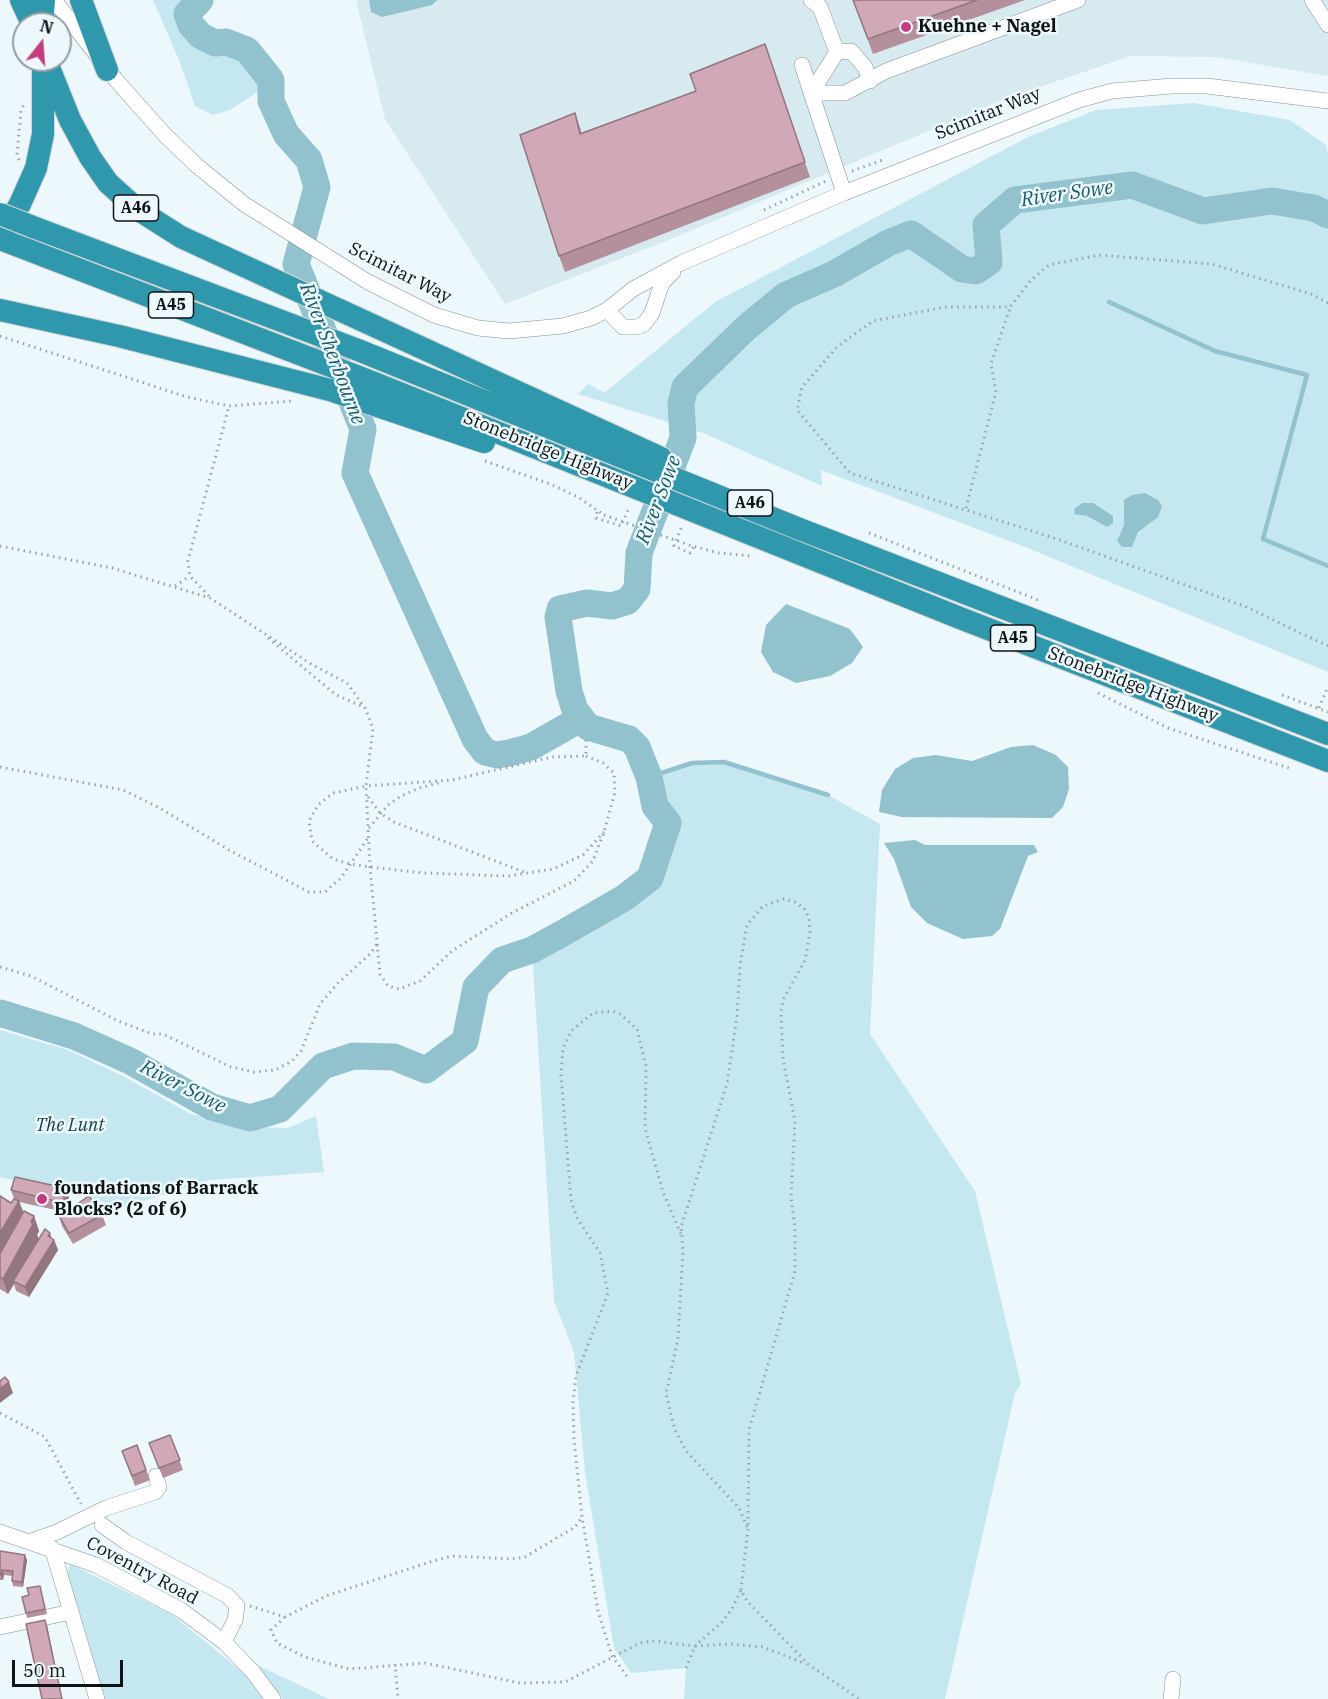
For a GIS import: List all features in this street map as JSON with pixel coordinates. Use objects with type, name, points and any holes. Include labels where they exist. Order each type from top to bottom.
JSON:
[{"type":"highway","points":[[81,0],[108,70]]},
{"type":"highway","points":[[7,240],[36,168],[43,134],[45,72]]},
{"type":"highway","name":"A46","points":[[50,72],[79,138],[108,183],[137,209],[181,237],[334,307],[633,480]]},
{"type":"highway","name":"Stonebridge Highway","points":[[0,214],[358,350],[700,511],[960,618],[1328,761]]},
{"type":"highway","name":"Stonebridge Highway","points":[[7,240],[322,363],[374,392],[633,480],[701,483],[797,528],[1328,734]]},
{"type":"highway","points":[[0,310],[119,336],[330,390],[374,392]]},
{"type":"street","name":"Scimitar Way","points":[[54,0],[108,70],[157,126],[196,165],[244,204],[368,282],[434,315],[478,328],[509,331],[577,323],[607,310],[633,289],[681,263],[1047,110],[1112,91],[1162,86],[1207,86],[1328,101]]},
{"type":"street","points":[[811,0],[820,7],[837,52]]},
{"type":"street","points":[[811,93],[845,93],[886,71],[1078,0]]},
{"type":"street","points":[[1312,0],[1328,25]]},
{"type":"street","points":[[837,52],[850,51],[865,67],[870,81]]},
{"type":"street","points":[[811,93],[837,52]]},
{"type":"street","points":[[802,65],[844,193]]},
{"type":"street","name":"Scimitar Way","points":[[607,310],[623,327],[637,327],[644,324],[652,313],[662,283],[681,263]]},
{"type":"street","points":[[31,1541],[96,1520],[155,1492],[159,1486],[156,1476]]},
{"type":"street","points":[[96,1520],[126,1542],[228,1596],[237,1606],[230,1634],[224,1642]]},
{"type":"street","name":"Coventry Road","points":[[0,1532],[96,1565],[181,1611],[224,1642],[253,1672],[273,1699]]},
{"type":"street","points":[[52,1548],[97,1699]]},
{"type":"street","points":[[0,1627],[71,1612]]},
{"type":"street","points":[[1171,1699],[1173,1679]]},
{"type":"path","points":[[22,168],[17,155],[21,110],[28,99]]},
{"type":"path","points":[[966,508],[996,392],[991,364],[1010,307],[1031,280],[1049,266],[1099,255],[1212,264],[1311,294],[1328,303]]},
{"type":"path","points":[[1010,307],[945,307],[873,321],[838,346],[801,387],[797,410],[850,473],[966,508],[1244,606],[1328,646]]},
{"type":"path","points":[[0,336],[187,397],[229,406],[292,400],[302,403]]},
{"type":"path","points":[[210,598],[190,576],[188,561],[229,406]]},
{"type":"path","points":[[483,460],[550,484],[578,497],[604,515],[691,545],[690,554],[674,546],[681,528]]},
{"type":"path","points":[[597,512],[596,518],[621,526],[633,480]]},
{"type":"path","points":[[0,546],[112,568],[210,598],[311,664],[347,683],[365,708],[374,728],[366,786],[368,838],[380,974],[388,986],[399,989],[420,981],[452,951],[510,914],[574,881],[593,861],[604,832],[615,792],[614,772],[603,763],[586,756],[552,757],[452,780],[419,788],[394,801],[380,813],[368,829]]},
{"type":"path","points":[[174,587],[190,576]]},
{"type":"path","points":[[253,625],[336,695],[365,708]]},
{"type":"path","points":[[1319,708],[1328,686]]},
{"type":"path","points":[[586,736],[586,756]]},
{"type":"path","points":[[0,767],[123,790],[158,807],[229,850],[309,892],[325,892],[341,878],[368,838]]},
{"type":"path","points":[[452,780],[366,786],[333,793],[318,805],[309,821],[312,841],[333,859],[350,864],[424,873],[508,876],[553,869],[583,855],[604,832]]},
{"type":"path","points":[[366,795],[380,813],[394,822],[526,873]]},
{"type":"path","points":[[686,1668],[696,1646],[722,1622],[732,1609],[741,1590],[748,1529],[749,1430],[795,1271],[795,1227],[791,1198],[795,1121],[783,1059],[781,1011],[784,998],[805,960],[810,933],[809,918],[804,908],[784,899],[763,906],[747,925],[727,1084],[713,1133],[683,1219],[678,1340],[666,1394],[675,1430],[686,1451],[739,1508],[748,1529]]},
{"type":"path","points":[[0,967],[31,976],[118,1021],[152,1034],[163,1034],[231,1067],[254,1072],[275,1070],[292,1061],[301,1051],[320,1004],[337,984],[371,953],[378,943]]},
{"type":"path","points":[[627,1676],[612,1656],[598,1611],[582,1516],[573,1402],[576,1376],[608,1293],[600,1253],[577,1218],[571,1200],[561,1075],[563,1048],[570,1031],[593,1013],[612,1011],[620,1014],[637,1029],[646,1066],[645,1128],[663,1192],[681,1235]]},
{"type":"path","points":[[0,1413],[45,1437],[96,1520]]},
{"type":"path","points":[[582,1516],[575,1527],[525,1557],[512,1559],[452,1556],[326,1596],[274,1625],[271,1630],[274,1639],[305,1657],[349,1669],[424,1663],[520,1683],[565,1682],[640,1642],[654,1641],[696,1646],[750,1644],[808,1664]]},
{"type":"path","points":[[741,1590],[747,1601],[808,1664],[859,1699]]},
{"type":"path","points":[[253,1606],[285,1617]]},
{"type":"path","points":[[395,1665],[398,1699]]},
{"type":"shaded area","name":"Kuehne + Nagel","points":[[356,0],[1328,0],[1328,76],[1216,57],[1131,56],[1007,98],[671,239],[505,304],[385,119]]},
{"type":"shaded area","points":[[369,0],[437,0],[432,5],[382,17],[371,12]]},
{"type":"shaded area","points":[[1145,493],[1158,500],[1162,506],[1158,517],[1138,532],[1132,547],[1122,547],[1117,541],[1124,525],[1124,500],[1132,495]]},
{"type":"shaded area","points":[[1083,503],[1093,503],[1113,516],[1113,523],[1107,527],[1087,516],[1074,514],[1075,508]]},
{"type":"shaded area","points":[[786,604],[850,629],[863,647],[852,663],[830,676],[796,683],[773,672],[761,652],[766,625]]},
{"type":"shaded area","points":[[1033,745],[1056,755],[1068,767],[1069,789],[1063,807],[1052,818],[902,817],[879,812],[882,790],[895,769],[913,758],[936,755],[972,761],[1011,747]]},
{"type":"shaded area","points":[[915,840],[925,845],[1034,845],[1038,852],[1028,856],[1000,929],[992,936],[963,939],[927,923],[911,907],[894,859],[884,843]]},
{"type":"green space","points":[[153,0],[184,0],[178,9],[179,22],[186,35],[203,48],[221,47],[242,57],[264,80],[261,90],[230,110],[213,115],[195,106],[179,60]]},
{"type":"green space","points":[[1194,103],[1290,120],[1326,145],[1328,153],[1328,672],[1025,547],[821,470],[822,486],[703,433],[578,394],[588,384],[604,393],[715,302],[1028,137],[1096,110]]},
{"type":"green space","points":[[724,762],[828,795],[880,824],[870,1034],[975,1191],[1021,1384],[1015,1393],[945,1699],[684,1699],[686,1668],[631,1673],[614,1648],[585,1472],[574,1352],[554,1301],[532,950],[624,898],[650,878],[668,823],[655,806],[649,777],[692,763]]},
{"type":"green space","name":"The Lunt","points":[[0,1030],[68,1050],[123,1076],[191,1114],[250,1127],[288,1128],[316,1116],[324,1172],[210,1180],[124,1207],[0,1177]]},
{"type":"green space","points":[[70,1564],[170,1613],[245,1674],[263,1699],[102,1699],[67,1573]]},
{"type":"green space","points":[[255,1664],[329,1699],[283,1699]]},
{"type":"building","points":[[853,0],[977,0],[868,39]]},
{"type":"building","points":[[765,44],[805,162],[559,256],[520,135],[575,113],[580,134],[696,91],[690,74]]},
{"type":"building","points":[[15,1177],[65,1188],[63,1203],[11,1190]]},
{"type":"building","points":[[0,1196],[11,1203],[14,1199],[19,1201],[0,1233]]},
{"type":"building","points":[[89,1196],[102,1215],[69,1233],[59,1216]]},
{"type":"building","points":[[24,1211],[34,1216],[31,1222],[33,1224],[3,1279],[0,1277],[0,1254]]},
{"type":"building","points":[[45,1229],[50,1233],[48,1236],[54,1240],[25,1287],[13,1281]]},
{"type":"building","points":[[5,1377],[9,1382],[0,1389],[0,1381]]},
{"type":"building","points":[[170,1435],[180,1460],[159,1468],[149,1443]]},
{"type":"building","points":[[137,1445],[146,1470],[132,1476],[122,1451]]},
{"type":"building","points":[[0,1551],[25,1555],[22,1582],[12,1581],[13,1571],[2,1570],[0,1575]]},
{"type":"building","points":[[40,1586],[45,1609],[26,1613],[22,1597],[29,1595],[27,1588]]},
{"type":"building","points":[[45,1620],[62,1699],[42,1699],[26,1624]]},
{"type":"waterway","name":"River Sherbourne","points":[[200,0],[187,14],[191,25],[201,36],[215,43],[226,42],[247,50],[271,80],[271,101],[286,134],[309,160],[317,187],[296,264],[363,429],[355,473],[475,739],[485,752],[497,755],[509,753],[531,747],[580,719]]},
{"type":"waterway","name":"River Sowe","points":[[0,1013],[74,1036],[130,1061],[212,1107],[250,1118],[280,1109],[323,1066],[353,1056],[394,1057],[426,1070],[465,1041],[476,987],[502,960],[532,950],[563,933],[624,898],[650,878],[668,823],[655,806],[649,777],[637,747],[629,739],[588,727],[575,710],[569,691],[558,617],[560,609],[587,603],[612,606],[628,601],[637,589],[639,553],[683,438],[681,403],[685,387],[746,328],[786,295],[834,274],[888,243],[911,234],[962,269],[976,271],[989,262],[986,225],[1015,200],[1132,185],[1203,211],[1272,201],[1314,208],[1328,215]]},
{"type":"waterway","points":[[1109,302],[1215,351],[1307,375],[1263,539],[1328,566]]},
{"type":"waterway","points":[[649,777],[692,763],[724,762],[828,795]]},
{"type":"place","name":"Kuehne + Nagel","points":[[906,27]]},
{"type":"place","name":"foundations of Barrack Blocks? (2 of 6)","points":[[42,1199]]}]
